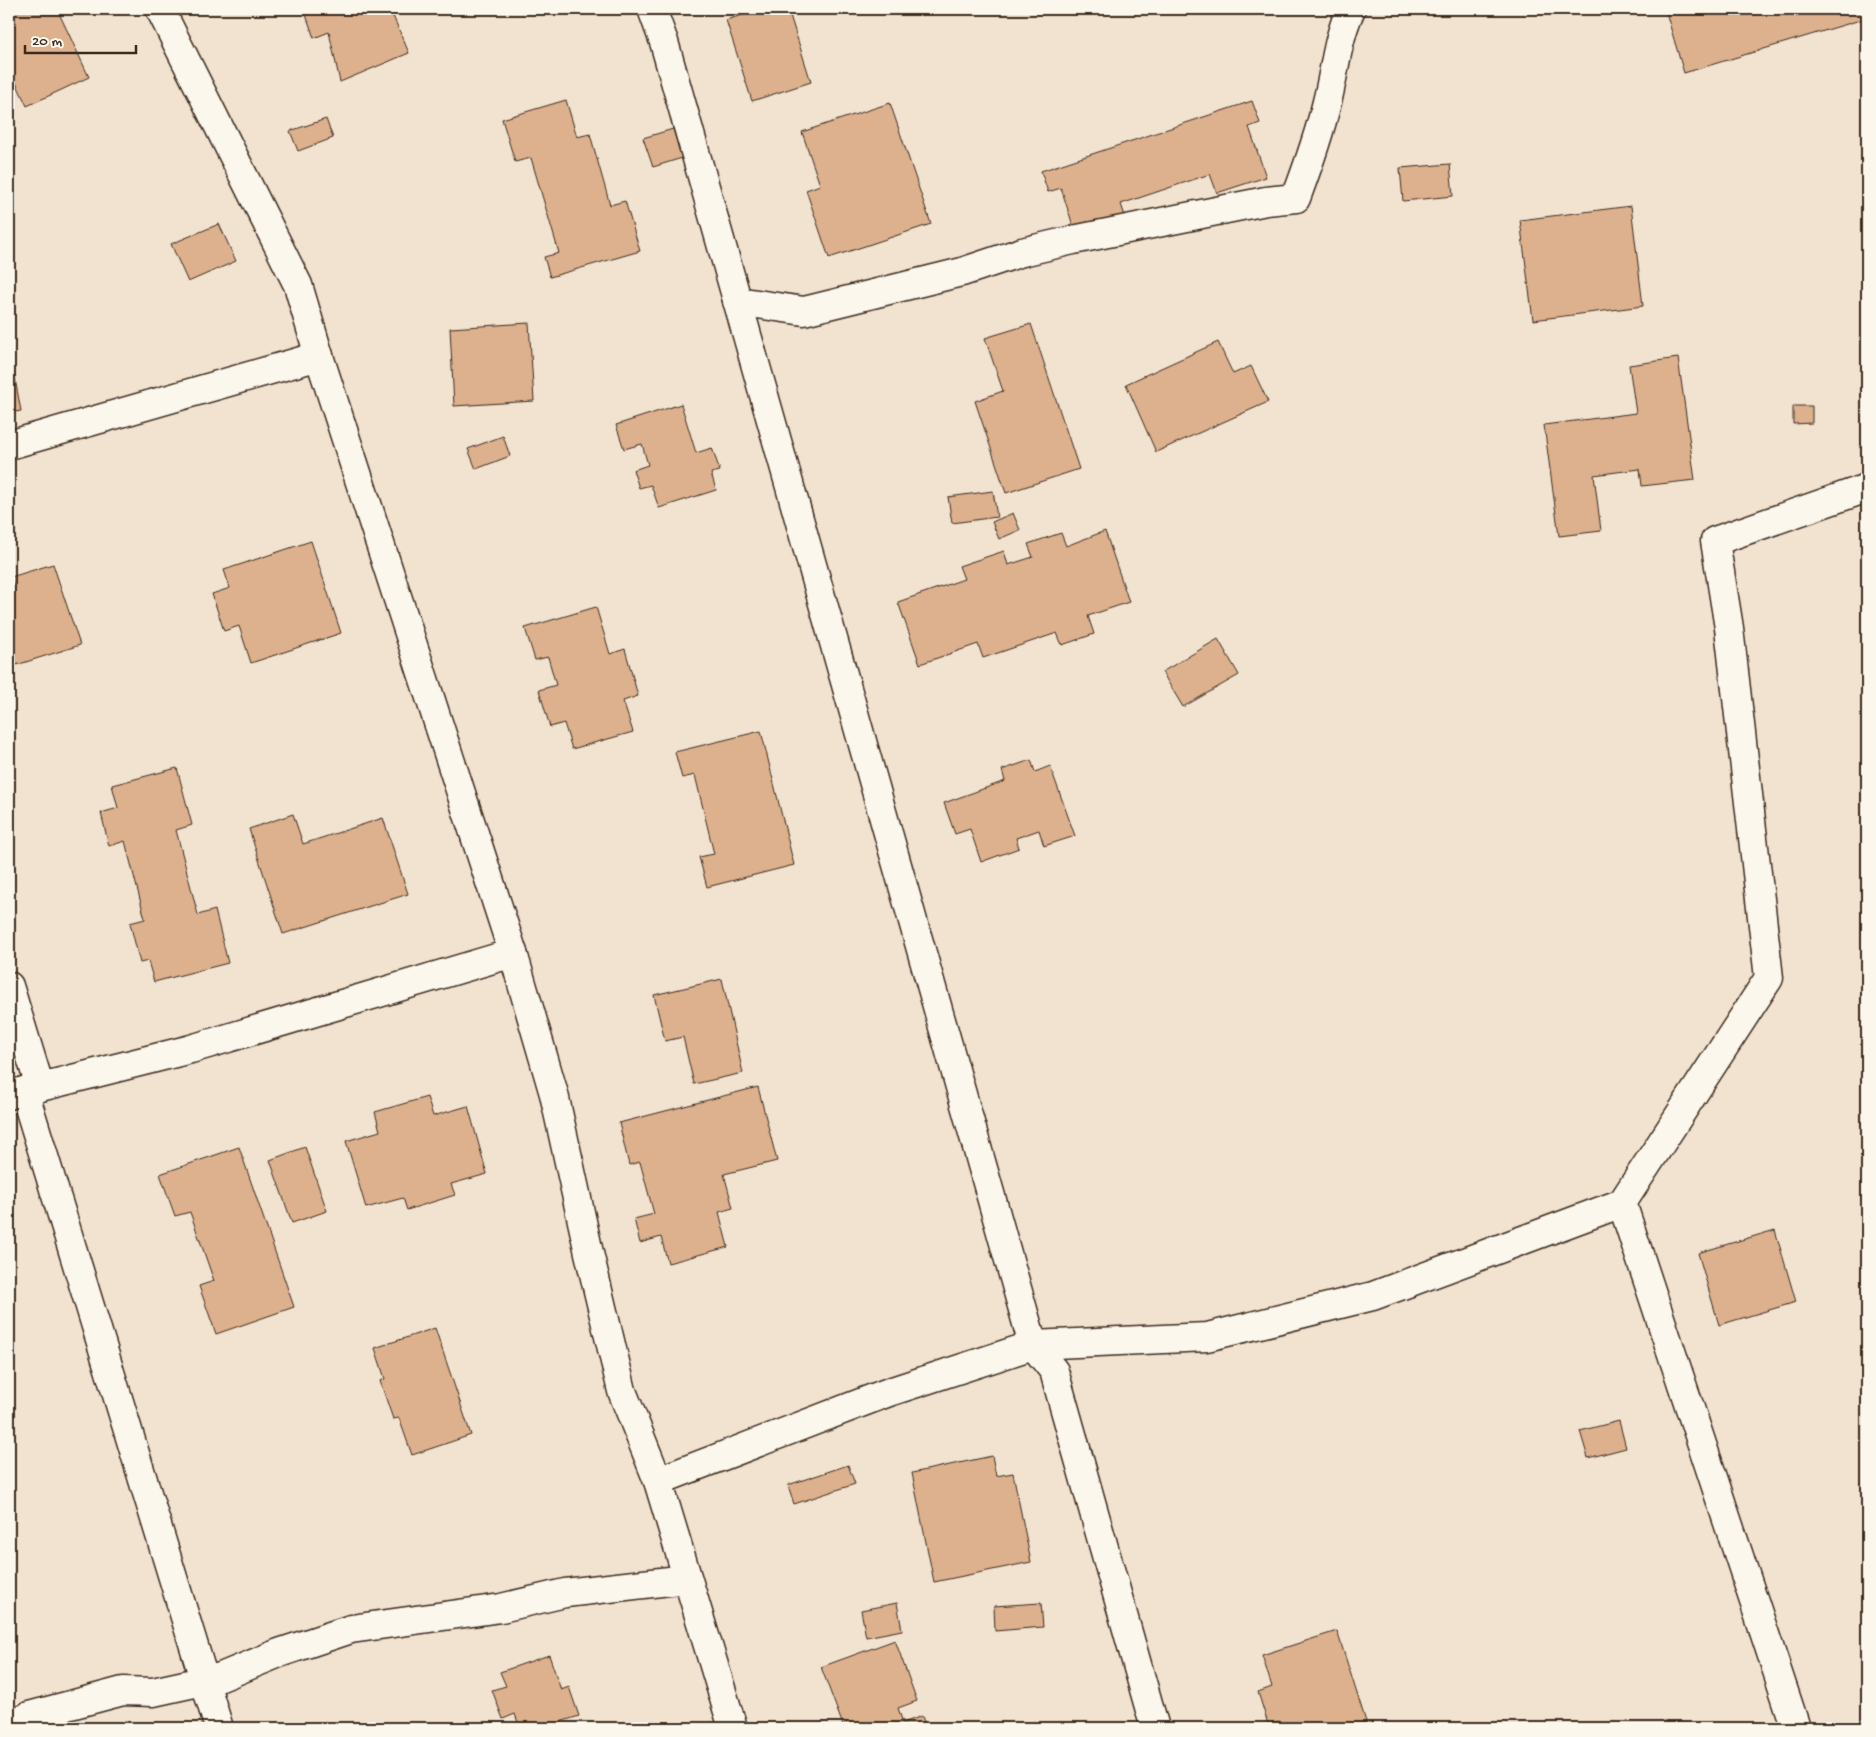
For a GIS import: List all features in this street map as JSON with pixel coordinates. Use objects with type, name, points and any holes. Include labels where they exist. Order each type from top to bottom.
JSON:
[{"type":"street","points":[[160,9],[298,285],[319,356],[513,953],[554,1094],[589,1254],[622,1391],[658,1480],[733,1728]]},
{"type":"street","points":[[652,9],[664,42],[1033,1345],[1054,1371],[1155,1728]]},
{"type":"street","points":[[737,301],[804,311],[962,272],[1022,252],[1073,240],[1266,201],[1296,198],[1314,148],[1327,103],[1343,26],[1351,9]]},
{"type":"street","points":[[9,445],[319,356]]},
{"type":"street","points":[[658,1480],[889,1392],[1033,1345],[1207,1337],[1373,1296],[1622,1203],[1768,978],[1729,628],[1715,541],[1867,488]]},
{"type":"street","points":[[24,1091],[191,1049],[513,953]]},
{"type":"street","points":[[9,986],[24,1091],[219,1728]]},
{"type":"street","points":[[1622,1203],[1796,1728]]},
{"type":"street","points":[[9,1728],[29,1716],[123,1691],[153,1692],[220,1677],[280,1653],[351,1629],[501,1608],[564,1594],[687,1579]]},
{"type":"building","points":[[9,9],[57,9],[89,77],[27,106],[9,68]]},
{"type":"building","points":[[304,9],[390,9],[409,53],[340,82],[329,32],[314,38]]},
{"type":"building","points":[[762,9],[788,9],[811,82],[752,101],[726,20]]},
{"type":"building","points":[[1665,9],[1867,9],[1867,18],[1684,73]]},
{"type":"building","points":[[566,100],[577,137],[590,134],[610,205],[625,201],[640,251],[550,277],[544,257],[559,253],[531,158],[515,162],[502,119]]},
{"type":"building","points":[[1252,101],[1260,123],[1249,127],[1266,177],[1217,193],[1210,174],[1121,204],[1126,219],[1076,235],[1061,188],[1048,192],[1041,171]]},
{"type":"building","points":[[890,103],[931,224],[829,258],[806,190],[820,185],[802,132]]},
{"type":"building","points":[[326,119],[333,138],[298,151],[290,131]]},
{"type":"building","points":[[673,129],[682,158],[653,167],[643,138]]},
{"type":"building","points":[[1450,164],[1453,196],[1403,201],[1400,168]]},
{"type":"building","points":[[1631,206],[1643,306],[1533,320],[1520,220]]},
{"type":"building","points":[[219,224],[236,261],[188,282],[171,244]]},
{"type":"building","points":[[529,323],[534,401],[454,406],[450,328]]},
{"type":"building","points":[[1031,324],[1079,469],[1006,493],[975,401],[1003,391],[985,338]]},
{"type":"building","points":[[9,329],[12,352],[10,352],[21,411],[9,413]]},
{"type":"building","points":[[1218,342],[1233,374],[1251,366],[1268,402],[1156,452],[1126,384]]},
{"type":"building","points":[[1678,358],[1695,480],[1642,486],[1640,469],[1594,475],[1601,531],[1559,536],[1544,425],[1636,413],[1629,365]]},
{"type":"building","points":[[681,404],[696,453],[712,448],[720,471],[711,473],[716,490],[659,508],[651,485],[639,488],[633,470],[648,465],[642,444],[624,449],[616,425]]},
{"type":"building","points":[[1793,406],[1812,406],[1812,423],[1793,424]]},
{"type":"building","points":[[503,436],[510,456],[476,469],[468,449]]},
{"type":"building","points":[[993,491],[997,517],[952,523],[948,497]]},
{"type":"building","points":[[1013,513],[1020,530],[999,539],[992,522]]},
{"type":"building","points":[[1105,531],[1129,602],[1088,616],[1094,634],[1062,645],[1057,633],[983,658],[978,644],[920,664],[898,602],[964,579],[959,566],[1004,551],[1008,565],[1033,557],[1028,544],[1061,533],[1066,546]]},
{"type":"building","points":[[311,541],[341,633],[251,663],[239,626],[224,631],[212,594],[230,588],[224,570]]},
{"type":"building","points":[[53,564],[80,645],[10,667],[15,681],[9,683],[9,587],[14,586],[11,577]]},
{"type":"building","points":[[596,607],[610,654],[625,649],[638,696],[623,701],[633,732],[572,749],[564,723],[550,727],[539,690],[556,685],[548,657],[535,660],[525,628]]},
{"type":"building","points":[[1218,639],[1239,675],[1183,707],[1162,672]]},
{"type":"building","points":[[761,731],[794,865],[707,887],[699,857],[714,854],[695,775],[682,778],[675,752]]},
{"type":"building","points":[[1031,760],[1035,772],[1050,766],[1075,836],[1044,846],[1039,830],[1016,838],[1019,848],[981,862],[970,829],[955,834],[944,803],[1005,781],[1002,770]]},
{"type":"building","points":[[177,768],[192,825],[176,830],[198,915],[215,910],[228,963],[154,982],[148,961],[140,963],[130,923],[145,919],[125,841],[109,846],[101,813],[118,808],[112,785]]},
{"type":"building","points":[[293,814],[303,844],[383,818],[408,894],[283,934],[249,829]]},
{"type":"building","points":[[722,979],[743,1073],[694,1084],[683,1037],[665,1041],[654,995]]},
{"type":"building","points":[[758,1087],[777,1161],[724,1174],[733,1208],[719,1212],[728,1247],[668,1263],[661,1237],[640,1243],[634,1219],[654,1214],[640,1162],[629,1165],[619,1123]]},
{"type":"building","points":[[427,1097],[433,1116],[468,1106],[487,1174],[451,1184],[455,1195],[407,1210],[403,1198],[366,1208],[346,1141],[380,1131],[375,1112]]},
{"type":"building","points":[[239,1147],[294,1307],[216,1334],[199,1286],[214,1281],[190,1212],[175,1216],[160,1174]]},
{"type":"building","points":[[305,1147],[327,1211],[292,1223],[270,1160]]},
{"type":"building","points":[[1775,1230],[1796,1302],[1719,1325],[1698,1253]]},
{"type":"building","points":[[435,1328],[471,1435],[412,1455],[399,1418],[393,1419],[380,1381],[385,1379],[375,1348]]},
{"type":"building","points":[[1619,1421],[1626,1448],[1588,1458],[1580,1431]]},
{"type":"building","points":[[992,1456],[996,1476],[1013,1473],[1031,1562],[934,1582],[912,1473]]},
{"type":"building","points":[[848,1465],[855,1484],[794,1504],[788,1485]]},
{"type":"building","points":[[897,1603],[902,1630],[866,1637],[861,1610]]},
{"type":"building","points":[[1041,1603],[1043,1627],[995,1631],[994,1606]]},
{"type":"building","points":[[1337,1631],[1368,1728],[1281,1728],[1279,1721],[1268,1724],[1258,1692],[1272,1687],[1262,1655]]},
{"type":"building","points":[[895,1640],[917,1701],[898,1708],[903,1723],[922,1716],[926,1728],[844,1728],[821,1667]]},
{"type":"building","points":[[549,1655],[561,1690],[569,1687],[579,1716],[560,1722],[562,1728],[520,1728],[515,1714],[503,1719],[492,1690],[506,1686],[500,1672]]}]
